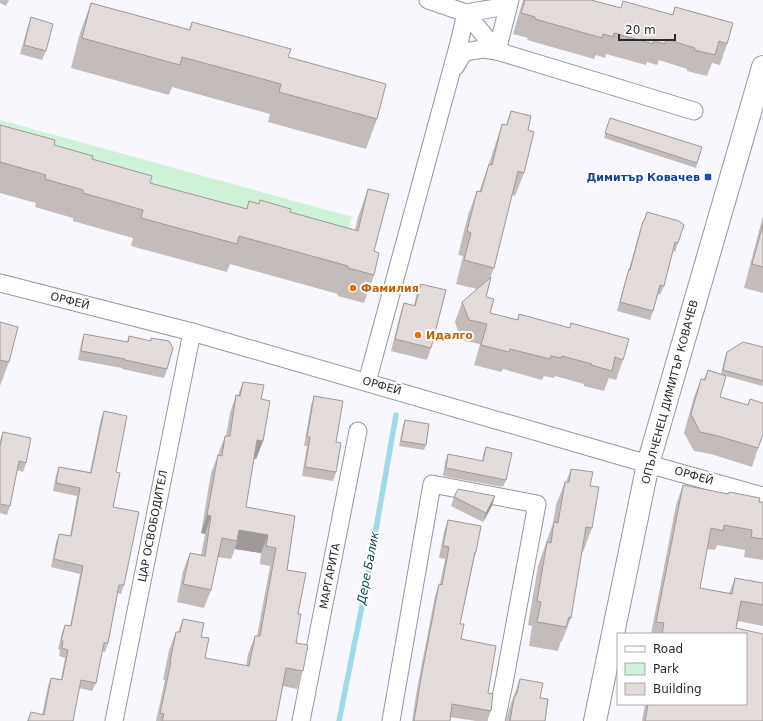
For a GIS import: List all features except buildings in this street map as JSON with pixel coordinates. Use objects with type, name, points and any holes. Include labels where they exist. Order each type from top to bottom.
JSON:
[{"type":"street","points":[[428,0],[466,13],[495,8],[504,0]]},
{"type":"street","points":[[497,51],[510,0]]},
{"type":"street","points":[[466,13],[497,51]]},
{"type":"street","points":[[367,382],[466,13]]},
{"type":"street","points":[[450,74],[464,52],[483,49],[497,51],[694,112]]},
{"type":"street","name":"ОПЪЛЧЕНЕЦ ДИМИТЪР КОВАЧЕВ","points":[[595,721],[648,464],[763,67]]},
{"type":"street","name":"ОРФЕЙ","points":[[0,283],[192,332],[763,496]]},
{"type":"street","name":"ЦАР ОСВОБОДИТЕЛ","points":[[114,721],[192,332]]},
{"type":"street","name":"МАРГАРИТА","points":[[301,721],[358,431]]},
{"type":"street","points":[[391,721],[432,484],[537,504],[496,721]]},
{"type":"green space","points":[[0,120],[352,217],[341,250],[0,150]]},
{"type":"waterway","name":"Дере Балик","points":[[339,721],[366,586],[396,415]]},
{"type":"place","name":"Димитър Ковачев","points":[[708,177]]},
{"type":"place","name":"Фамилия","points":[[353,288]]},
{"type":"place","name":"Идалго","points":[[418,335]]}]
